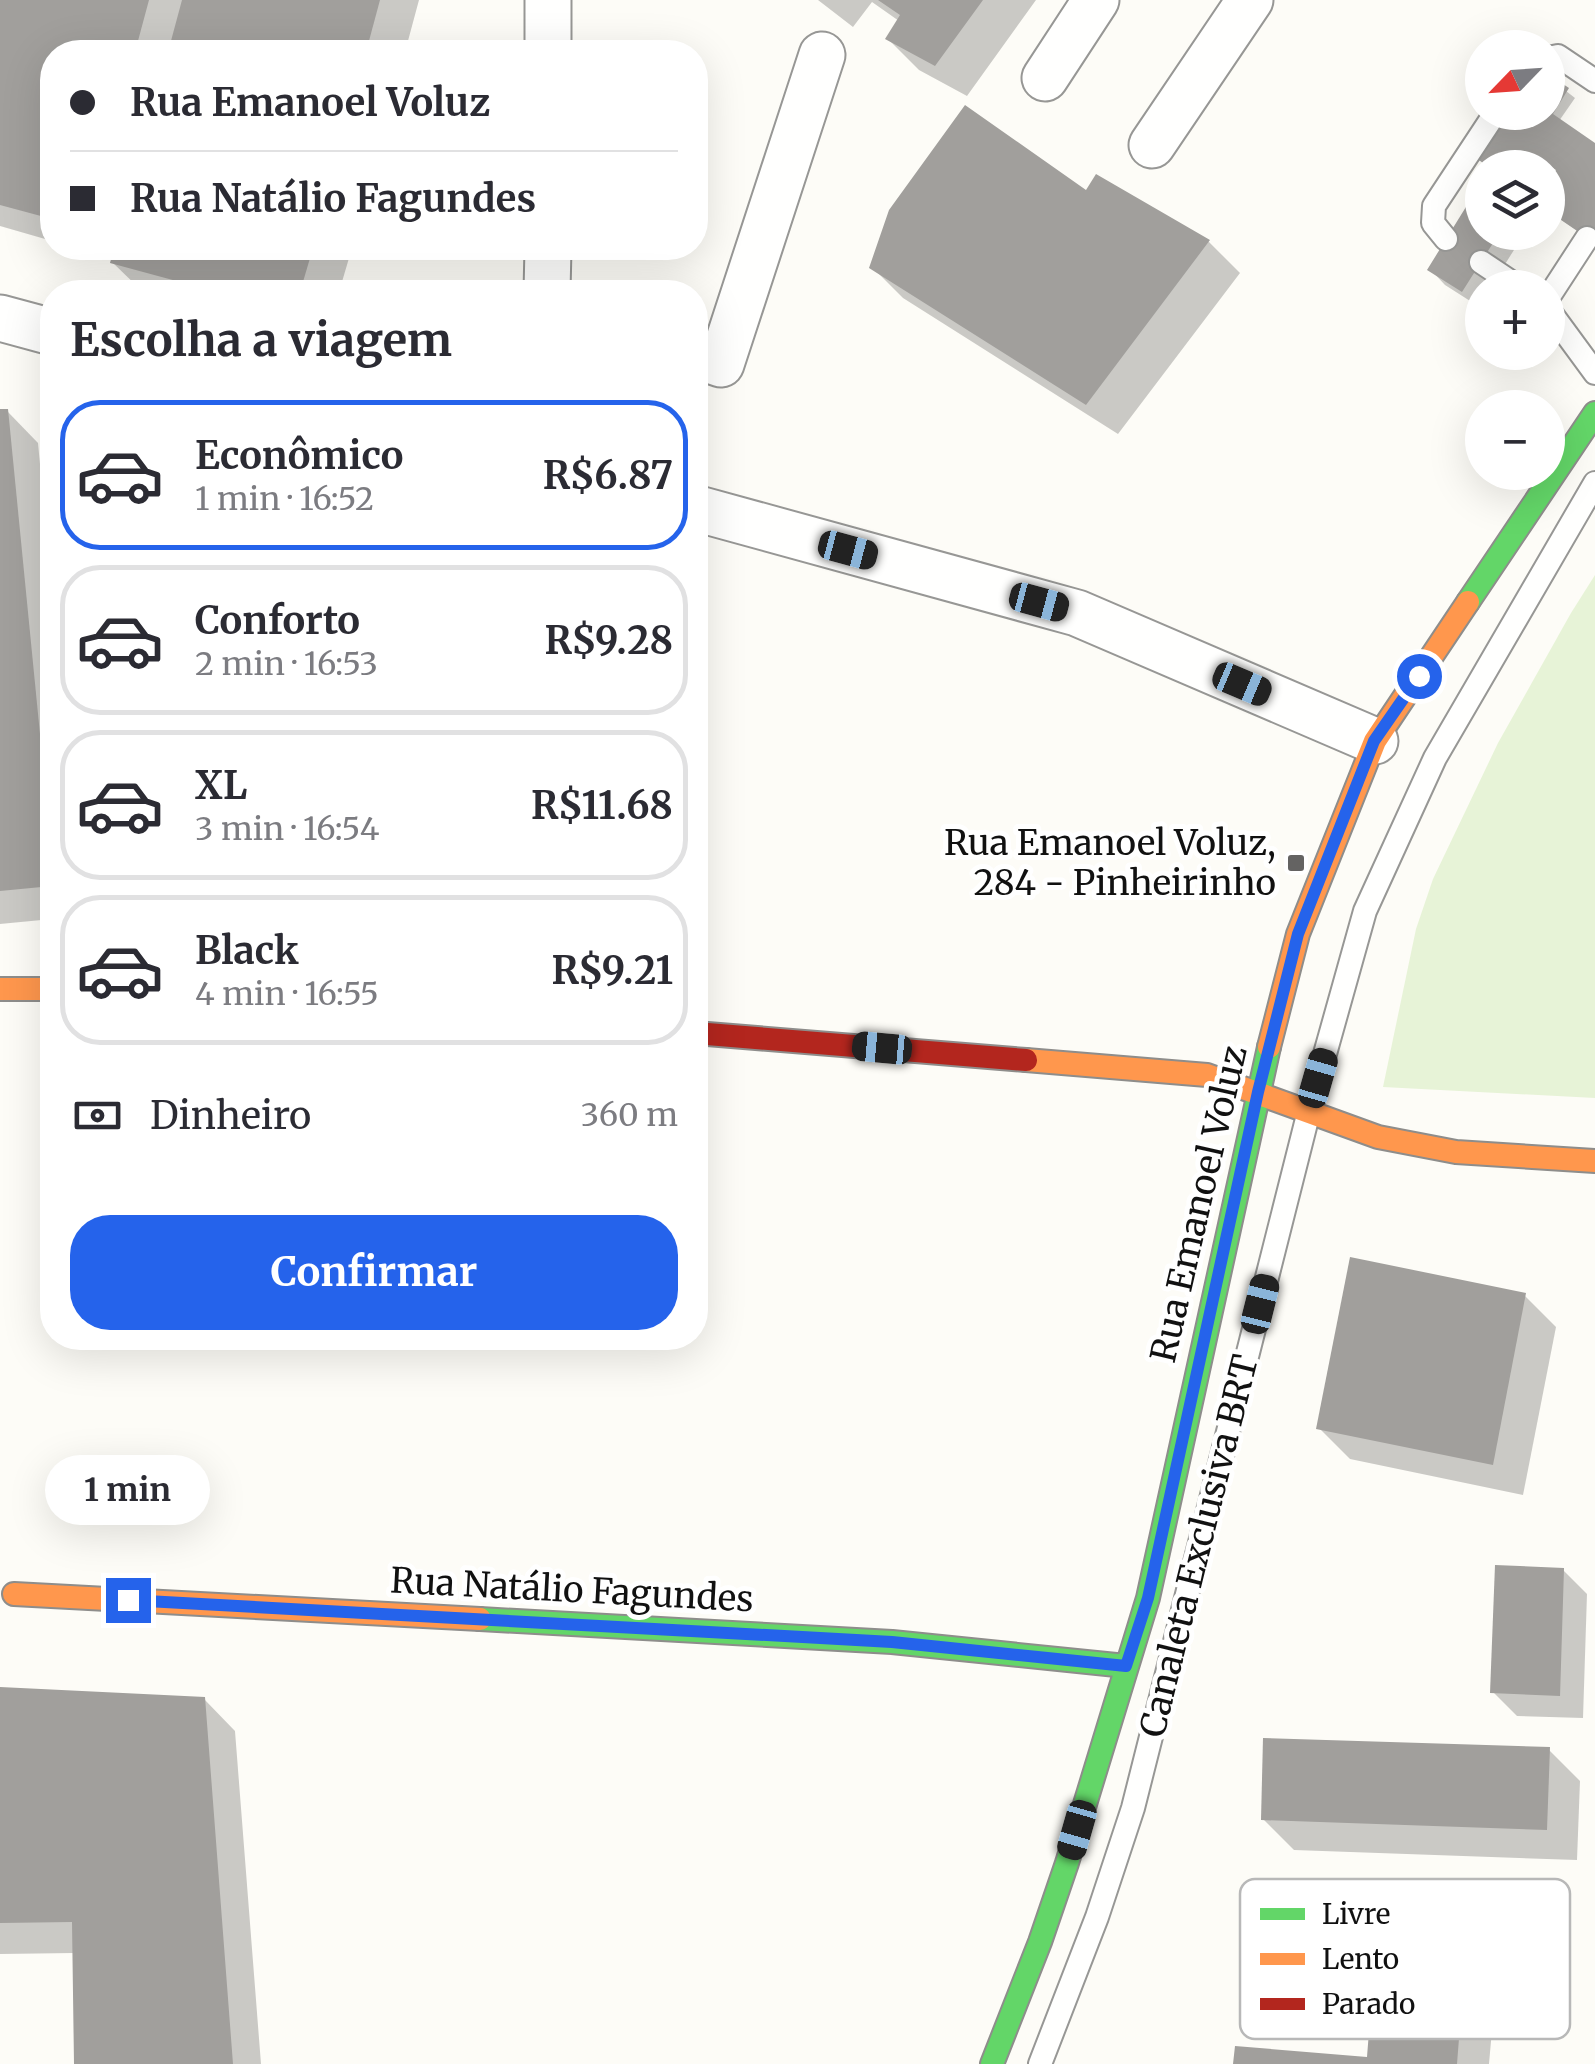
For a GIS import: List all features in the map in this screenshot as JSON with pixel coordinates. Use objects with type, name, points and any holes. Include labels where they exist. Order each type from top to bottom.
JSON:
[{"type":"main road","name":"Rua Emanoel Voluz","points":[[992,2064],[1067,1863],[1148,1598],[1258,1092],[1298,934],[1374,741],[1595,413]]},
{"type":"main road","points":[[0,990],[40,989]]},
{"type":"main road","points":[[708,1034],[1207,1076],[1378,1137],[1456,1152],[1595,1161]]},
{"type":"main road","name":"Rua Natálio Fagundes","points":[[14,1594],[892,1642],[1126,1666]]},
{"type":"street","points":[[548,0],[548,40]]},
{"type":"street","points":[[1045,78],[1096,0]]},
{"type":"street","points":[[1152,145],[1250,0]]},
{"type":"street","points":[[708,360],[721,364],[822,56]]},
{"type":"street","points":[[0,318],[40,329]]},
{"type":"street","points":[[708,512],[1077,612],[1374,741]]},
{"type":"lane","points":[[1565,61],[1595,81]]},
{"type":"lane","points":[[1446,239],[1433,223],[1434,206],[1484,130]]},
{"type":"lane","points":[[1565,272],[1588,238]]},
{"type":"lane","points":[[1481,262],[1493,270]]},
{"type":"lane","points":[[1565,332],[1595,374]]},
{"type":"lane","name":"Canaleta Exclusiva BRT","points":[[1040,2064],[1133,1808],[1309,1111],[1365,912],[1434,758],[1595,483]]},
{"type":"green space","points":[[1595,575],[1595,1098],[1383,1087],[1416,929],[1433,879],[1498,743]]},
{"type":"building","points":[[0,0],[149,0],[138,40],[40,40],[40,216],[0,205]]},
{"type":"building","points":[[182,0],[380,0],[369,40],[171,40]]},
{"type":"building","points":[[878,0],[983,0],[935,66],[885,39],[900,15]]},
{"type":"building","points":[[965,105],[1086,190],[1096,174],[1210,240],[1086,405],[869,268],[889,210]]},
{"type":"building","points":[[1565,122],[1595,143],[1595,243],[1565,223],[1565,150],[1481,150],[1494,130],[1565,130]]},
{"type":"building","points":[[1465,208],[1465,250],[1489,250],[1476,270],[1465,270],[1462,292],[1427,270]]},
{"type":"building","points":[[309,260],[304,280],[173,280],[110,263]]},
{"type":"building","points":[[0,409],[8,409],[40,734],[40,887],[0,891]]},
{"type":"building","points":[[1350,1257],[1526,1293],[1493,1465],[1316,1429]]},
{"type":"building","points":[[1495,1565],[1564,1568],[1560,1696],[1490,1693]]},
{"type":"building","points":[[0,1687],[205,1697],[233,2064],[74,2064],[72,1922],[0,1923]]},
{"type":"building","points":[[1263,1738],[1550,1747],[1547,1830],[1261,1820]]},
{"type":"building","points":[[1368,2039],[1459,2039],[1457,2064],[1233,2064],[1235,2046],[1367,2057]]},
{"type":"traffic: fast","points":[[1468,602],[1595,413]]},
{"type":"traffic: fast","points":[[992,2064],[1067,1863],[1148,1598],[1269,1047]]},
{"type":"traffic: fast","points":[[480,1619],[892,1642],[1126,1666]]},
{"type":"traffic: slow","points":[[1269,1047],[1298,934],[1375,741],[1468,602]]},
{"type":"traffic: slow","points":[[0,989],[40,989]]},
{"type":"traffic: slow","points":[[1026,1060],[1207,1075],[1378,1137],[1456,1152],[1595,1161]]},
{"type":"traffic: slow","points":[[14,1594],[480,1619]]},
{"type":"traffic: jam","points":[[708,1034],[1026,1060]]},
{"type":"place","name":"Rua Emanoel Voluz, 284 - Pinheirinho","points":[[1296,863]]},
{"type":"route","points":[[128,1600],[892,1642],[1126,1666],[1148,1598],[1258,1092],[1298,934],[1374,741],[1419,676]]}]
